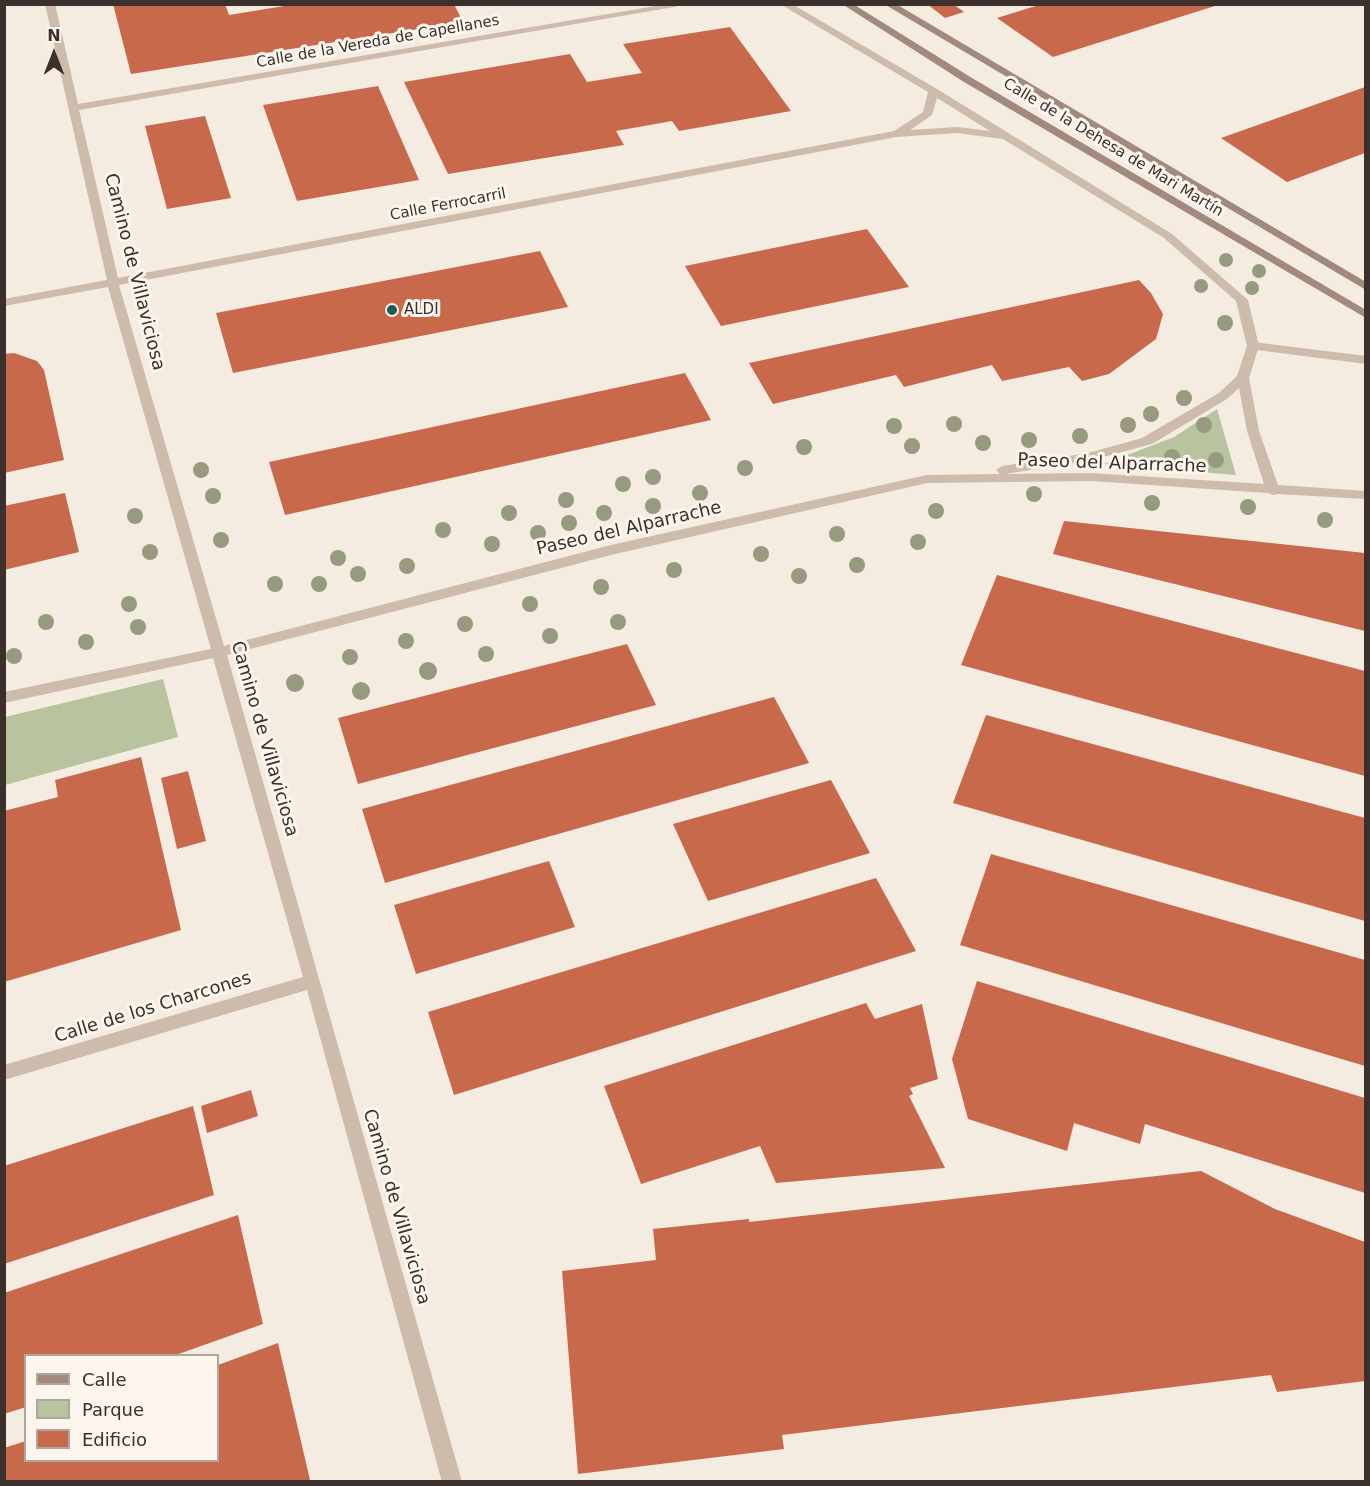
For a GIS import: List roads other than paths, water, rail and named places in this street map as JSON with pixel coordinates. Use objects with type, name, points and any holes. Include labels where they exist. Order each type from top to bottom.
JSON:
[{"type":"street","name":"Camino de Villaviciosa","points":[[50,4],[113,283],[313,981],[452,1482]]},
{"type":"street","name":"Calle de la Vereda de Capellanes","points":[[75,108],[687,4]]},
{"type":"street","points":[[784,4],[933,91],[1168,236],[1242,300],[1253,346],[1243,378],[1254,430],[1273,490]]},
{"type":"street","name":"Calle de la Dehesa de Mari Martín","points":[[846,4],[968,80],[1365,315]]},
{"type":"street","name":"Calle de la Dehesa de Mari Martín","points":[[888,4],[1365,286]]},
{"type":"street","name":"Calle Ferrocarril","points":[[896,134],[928,113],[933,91]]},
{"type":"street","name":"Calle Ferrocarril","points":[[4,303],[896,134],[957,130],[1007,136]]},
{"type":"street","points":[[1253,346],[1365,360]]},
{"type":"street","points":[[927,478],[1088,457],[1147,441],[1223,396],[1243,378]]},
{"type":"street","name":"Paseo del Alparrache","points":[[4,698],[219,652],[611,550],[927,478],[1091,477],[1365,495]]},
{"type":"street","name":"Paseo del Alparrache","points":[[1273,490],[1365,504]]},
{"type":"street","name":"Calle de los Charcones","points":[[4,1073],[313,981]]},
{"type":"place","name":"ALDI","points":[[392,310]]}]
